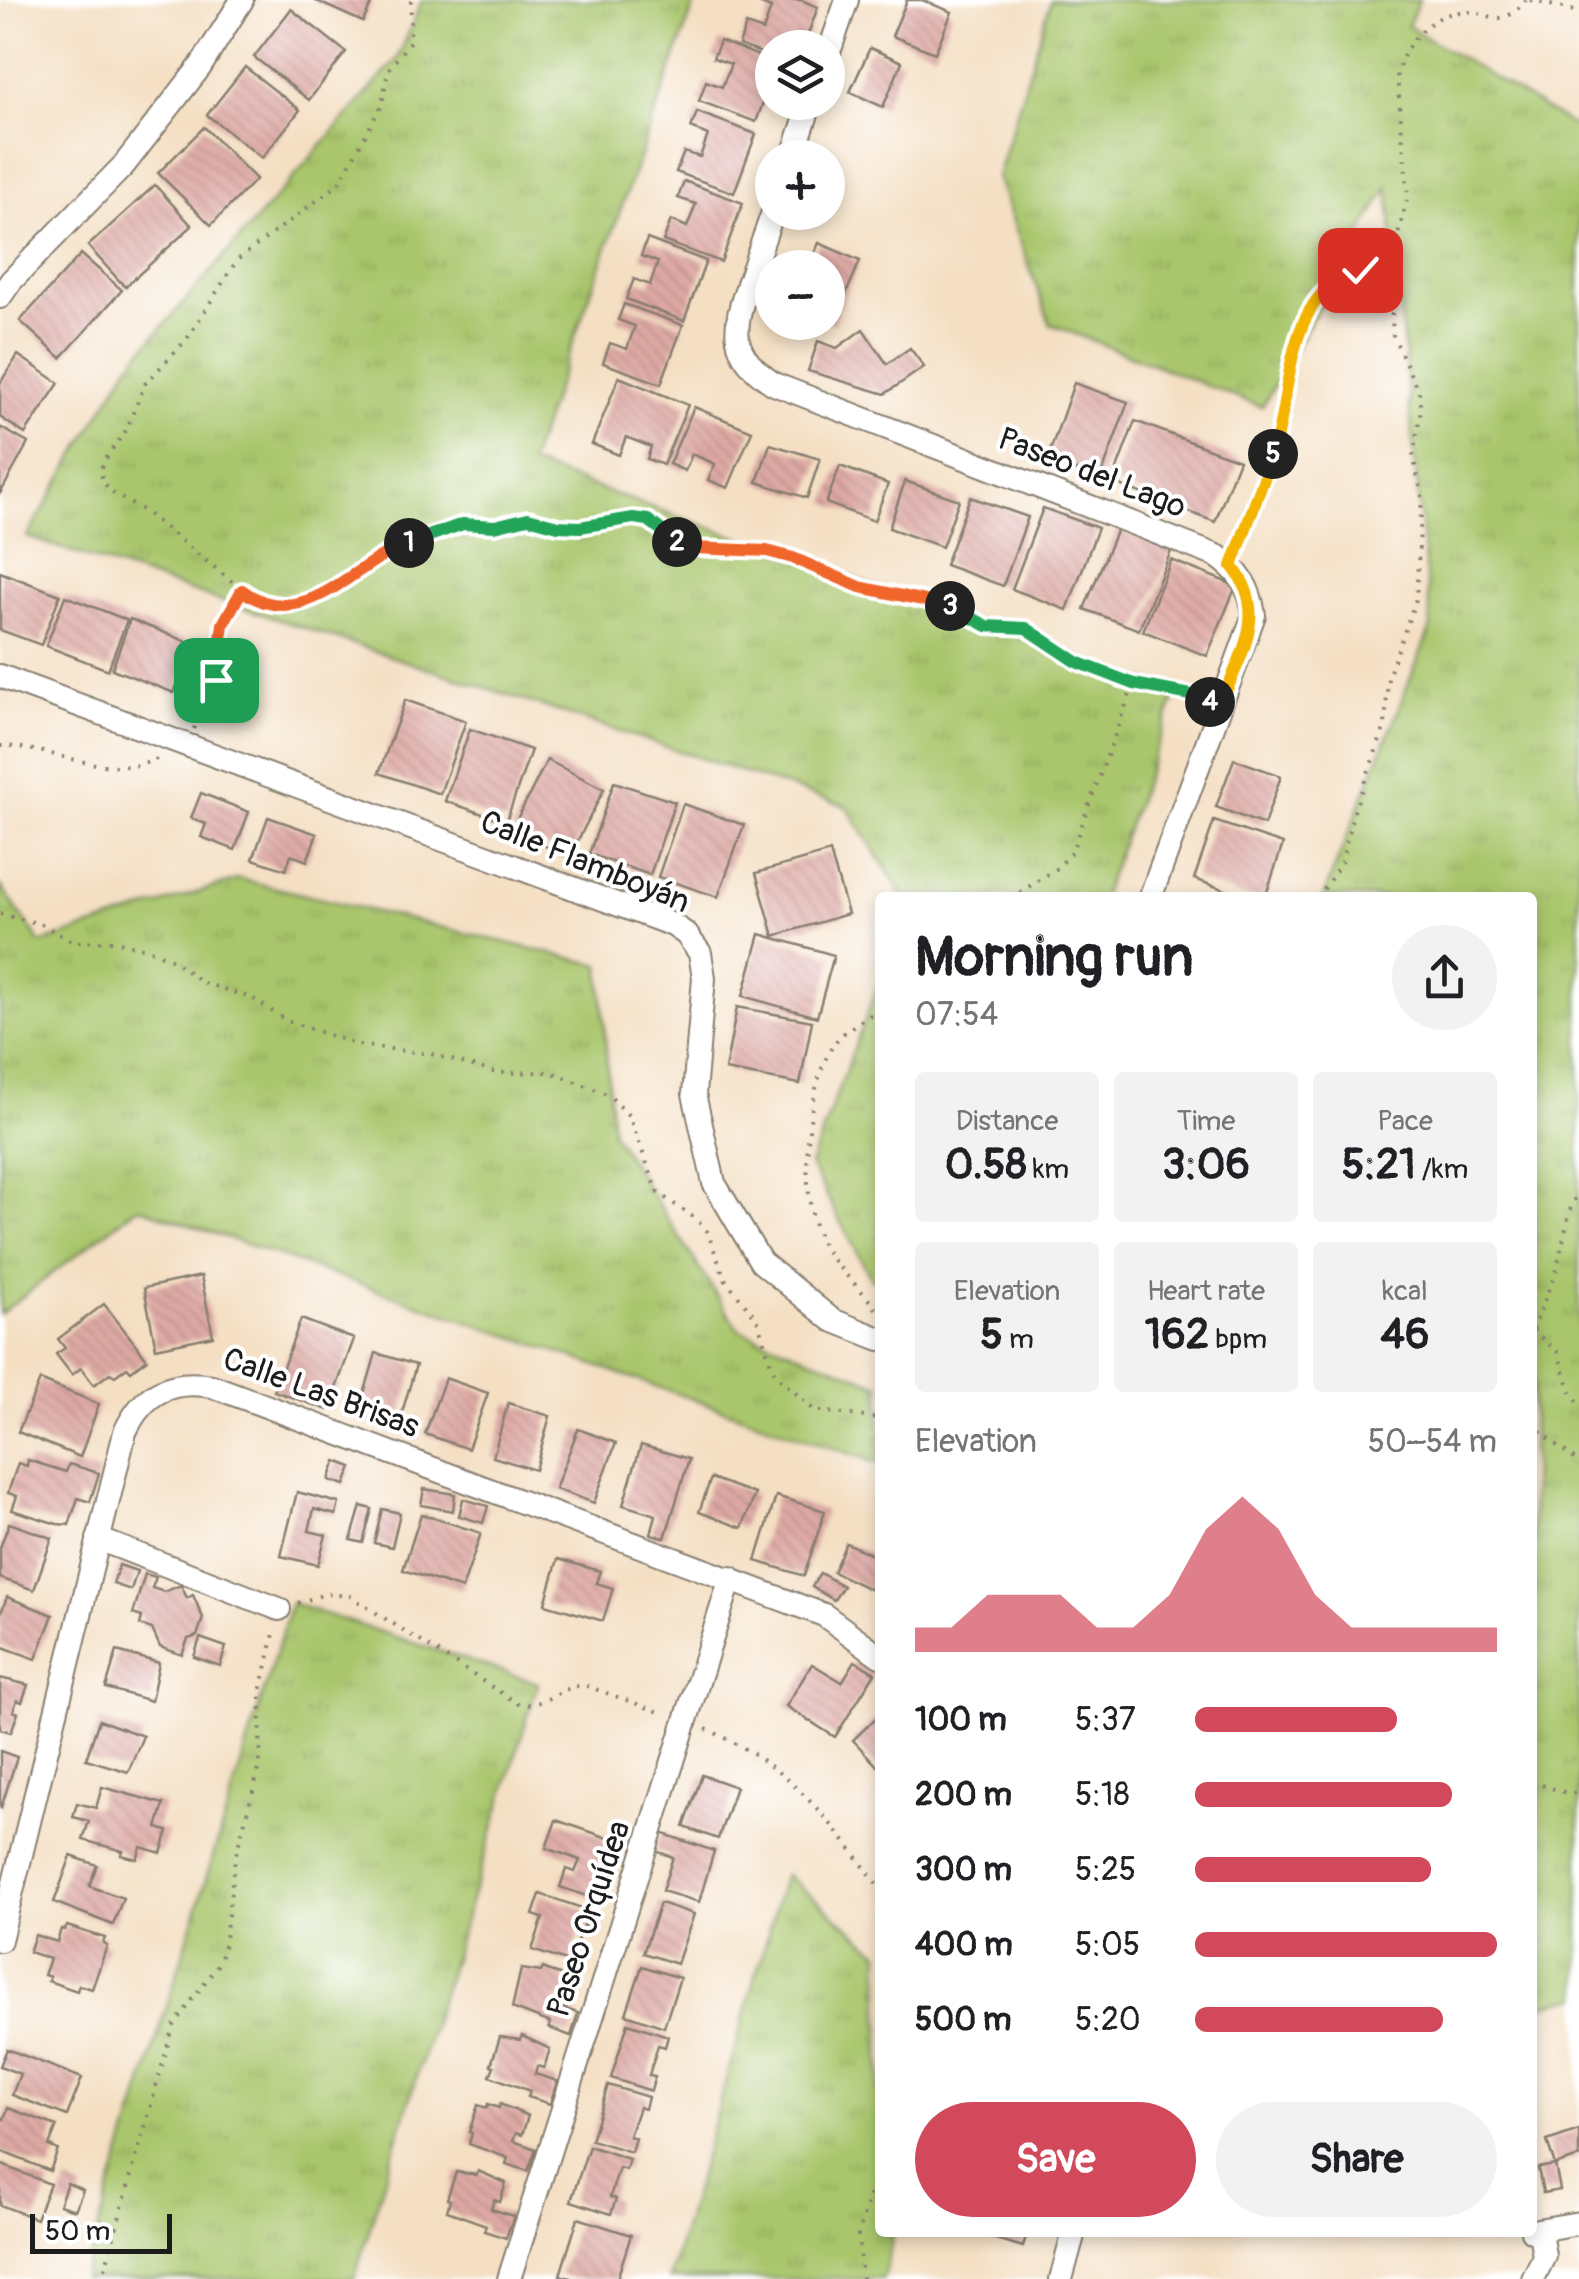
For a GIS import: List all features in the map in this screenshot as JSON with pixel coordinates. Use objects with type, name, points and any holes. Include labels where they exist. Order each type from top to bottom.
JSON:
[{"type":"street","points":[[0,298],[10,281],[124,165],[200,68],[242,0]]},
{"type":"street","points":[[837,30],[847,0]]},
{"type":"street","name":"Paseo del Lago","points":[[767,230],[735,321],[738,340],[758,373],[774,384],[1217,556],[1232,566]]},
{"type":"street","points":[[1152,892],[1254,614],[1251,597],[1232,566]]},
{"type":"street","name":"Calle Flamboyán","points":[[0,676],[673,925],[686,934],[700,954],[704,978],[694,1094],[714,1184],[762,1262],[832,1320],[875,1337]]},
{"type":"street","name":"Calle Las Brisas","points":[[0,1940],[125,1432],[134,1412],[149,1396],[169,1386],[190,1382],[212,1386],[731,1578],[824,1615],[875,1652]]},
{"type":"street","points":[[98,1539],[280,1609]]},
{"type":"street","name":"Paseo Orquídea","points":[[510,2279],[731,1578]]},
{"type":"street","points":[[1537,2231],[1579,2223]]},
{"type":"street","points":[[1533,2279],[1544,2256],[1537,2234]]},
{"type":"street","points":[[1062,2279],[1073,2237]]},
{"type":"path","points":[[411,0],[410,41],[388,70],[382,105],[338,185],[237,260],[187,339],[144,384],[126,430],[100,472],[114,494],[144,510],[254,599],[268,603],[305,601],[345,583],[386,551],[463,524],[495,526],[528,518],[580,527],[633,518],[648,520],[692,548],[767,551],[860,587],[945,604],[987,626],[1026,628],[1064,656],[1134,684],[1191,695],[1220,706]]},
{"type":"path","points":[[1322,892],[1342,861],[1352,817],[1386,726],[1388,677],[1416,600],[1422,495],[1413,456],[1421,410],[1419,394],[1393,335],[1389,270],[1408,196],[1398,76],[1400,58],[1410,42],[1440,18],[1466,12],[1494,20],[1506,18],[1528,0],[1579,12]]},
{"type":"path","points":[[1232,566],[1281,430],[1298,334],[1307,311],[1342,275],[1360,270],[1389,270]]},
{"type":"path","points":[[0,746],[112,766],[148,764],[185,744],[216,680],[223,624],[242,590]]},
{"type":"path","points":[[1021,892],[1058,868],[1072,851],[1134,684]]},
{"type":"path","points":[[0,914],[42,924],[73,942],[116,941],[152,950],[173,960],[201,982],[252,998],[287,1021],[358,1045],[432,1054],[497,1073],[551,1072],[609,1095],[629,1116],[658,1193],[707,1231],[724,1280],[757,1319],[772,1368],[780,1380],[814,1410],[875,1418]]},
{"type":"path","points":[[875,1012],[845,1032],[827,1056],[812,1109],[809,1196],[824,1247],[875,1309]]},
{"type":"path","points":[[1537,1320],[1556,1272],[1571,1206],[1579,1191]]},
{"type":"path","points":[[1537,1334],[1558,1353],[1567,1382],[1579,1402]]},
{"type":"path","points":[[1537,1428],[1579,1463]]},
{"type":"path","points":[[102,2279],[173,2027],[218,1964],[224,1947],[235,1858],[260,1765],[262,1691],[280,1609],[325,1594],[347,1595],[520,1705],[542,1704],[572,1686],[584,1685],[736,1742],[810,1798],[875,1882]]},
{"type":"path","points":[[1537,1784],[1579,1793]]},
{"type":"path","points":[[862,2279],[858,2235],[875,2176]]},
{"type":"green space","points":[[422,0],[696,0],[529,464],[1177,692],[1104,892],[901,892],[846,806],[27,537],[129,365],[398,58]]},
{"type":"green space","points":[[1051,0],[1419,0],[1408,26],[1573,126],[1579,123],[1579,1997],[1537,2006],[1537,892],[1325,892],[1431,627],[1388,187],[1262,407],[1050,324],[997,177]]},
{"type":"green space","points":[[239,879],[600,965],[612,1132],[739,1330],[875,1383],[875,1462],[138,1207],[0,1314],[0,885],[41,943]]},
{"type":"green space","points":[[875,993],[875,1278],[872,1280],[810,1165]]},
{"type":"green space","points":[[291,1603],[538,1683],[354,2279],[83,2279]]},
{"type":"green space","points":[[785,1874],[875,1949],[875,2237],[893,2237],[883,2279],[669,2279]]},
{"type":"building","points":[[314,0],[373,0],[363,22]]},
{"type":"building","points":[[751,0],[801,0],[818,7],[810,30],[763,30],[771,8]]},
{"type":"building","points":[[907,0],[922,0],[952,12],[935,53],[892,36]]},
{"type":"building","points":[[291,9],[346,52],[309,100],[254,57]]},
{"type":"building","points":[[746,25],[760,30],[755,30],[755,51],[739,45]]},
{"type":"building","points":[[720,41],[755,54],[756,122],[699,101],[706,81],[722,87],[731,64],[713,58]]},
{"type":"building","points":[[870,48],[902,62],[883,107],[850,92]]},
{"type":"building","points":[[245,67],[300,110],[262,158],[207,115]]},
{"type":"building","points":[[697,112],[756,134],[734,193],[676,172],[684,152],[700,157],[708,135],[691,128]]},
{"type":"building","points":[[204,127],[256,179],[211,225],[158,173]]},
{"type":"building","points":[[684,181],[743,203],[721,262],[663,241],[671,220],[687,227],[696,204],[678,198]]},
{"type":"building","points":[[155,185],[192,226],[125,287],[88,246]]},
{"type":"building","points":[[647,239],[706,261],[684,321],[626,299],[634,279],[650,285],[658,262],[641,256]]},
{"type":"building","points":[[819,243],[835,250],[816,250]]},
{"type":"building","points":[[81,254],[122,290],[61,358],[20,321]]},
{"type":"building","points":[[845,254],[860,261],[845,296]]},
{"type":"building","points":[[624,304],[683,325],[661,384],[603,363],[610,343],[627,349],[635,326],[618,320]]},
{"type":"building","points":[[863,329],[887,364],[910,348],[924,367],[885,394],[808,371],[818,341],[837,348]]},
{"type":"building","points":[[18,355],[59,383],[25,434],[0,417],[0,383]]},
{"type":"building","points":[[619,377],[688,405],[663,465],[647,459],[651,447],[626,437],[619,455],[592,444]]},
{"type":"building","points":[[1074,383],[1128,402],[1100,479],[1047,460]]},
{"type":"building","points":[[694,407],[752,431],[728,488],[708,480],[715,464],[692,454],[685,471],[669,464]]},
{"type":"building","points":[[1135,421],[1239,460],[1215,522],[1112,482]]},
{"type":"building","points":[[0,427],[28,443],[0,494]]},
{"type":"building","points":[[770,444],[820,459],[807,498],[757,482]]},
{"type":"building","points":[[840,466],[888,484],[874,521],[826,503]]},
{"type":"building","points":[[905,481],[959,500],[942,547],[889,528]]},
{"type":"building","points":[[970,497],[1028,517],[1003,586],[945,565]]},
{"type":"building","points":[[1043,508],[1098,528],[1067,610],[1012,589]]},
{"type":"building","points":[[1117,529],[1171,551],[1139,630],[1084,609]]},
{"type":"building","points":[[1171,560],[1236,586],[1207,656],[1143,631]]},
{"type":"building","points":[[0,572],[60,595],[41,645],[0,630]]},
{"type":"building","points":[[65,596],[127,620],[108,670],[46,646]]},
{"type":"building","points":[[130,619],[193,644],[174,693],[112,669]]},
{"type":"building","points":[[405,700],[466,721],[440,794],[379,773]]},
{"type":"building","points":[[470,729],[531,750],[506,822],[445,801]]},
{"type":"building","points":[[1234,759],[1281,776],[1264,825],[1216,807]]},
{"type":"building","points":[[547,760],[604,789],[569,858],[512,829]]},
{"type":"building","points":[[614,782],[675,802],[650,875],[589,854]]},
{"type":"building","points":[[201,793],[249,812],[235,850],[201,837],[206,824],[191,818]]},
{"type":"building","points":[[683,804],[744,825],[718,897],[658,877]]},
{"type":"building","points":[[268,817],[317,834],[307,861],[291,855],[286,870],[253,859]]},
{"type":"building","points":[[1214,821],[1283,844],[1267,892],[1231,892],[1194,879]]},
{"type":"building","points":[[830,852],[848,914],[774,936],[756,873]]},
{"type":"building","points":[[760,934],[834,955],[817,1017],[743,996]]},
{"type":"building","points":[[737,1007],[812,1021],[800,1084],[725,1070]]},
{"type":"building","points":[[201,1276],[213,1336],[156,1348],[144,1288]]},
{"type":"building","points":[[104,1304],[147,1359],[131,1371],[127,1367],[115,1376],[110,1373],[94,1385],[81,1368],[72,1375],[56,1354],[65,1348],[58,1339]]},
{"type":"building","points":[[301,1319],[354,1339],[328,1410],[274,1391]]},
{"type":"building","points":[[376,1353],[416,1365],[398,1426],[358,1415]]},
{"type":"building","points":[[445,1378],[488,1393],[468,1449],[425,1434]]},
{"type":"building","points":[[40,1380],[99,1404],[80,1457],[18,1432]]},
{"type":"building","points":[[508,1403],[550,1416],[535,1470],[493,1457]]},
{"type":"building","points":[[578,1429],[616,1443],[594,1503],[555,1489]]},
{"type":"building","points":[[641,1445],[689,1459],[665,1538],[651,1534],[656,1515],[623,1505]]},
{"type":"building","points":[[28,1460],[66,1472],[69,1464],[99,1473],[90,1502],[78,1498],[69,1525],[12,1510],[17,1496],[8,1493],[18,1463],[27,1466]]},
{"type":"building","points":[[336,1461],[352,1467],[345,1485],[329,1480]]},
{"type":"building","points":[[711,1478],[755,1494],[742,1528],[699,1512]]},
{"type":"building","points":[[424,1489],[455,1494],[453,1511],[421,1505]]},
{"type":"building","points":[[297,1492],[339,1503],[336,1515],[314,1509],[309,1531],[326,1535],[318,1565],[281,1556]]},
{"type":"building","points":[[776,1496],[825,1511],[804,1576],[756,1561]]},
{"type":"building","points":[[463,1499],[488,1506],[483,1523],[459,1516]]},
{"type":"building","points":[[361,1506],[372,1509],[363,1543],[351,1540]]},
{"type":"building","points":[[382,1509],[400,1513],[392,1547],[374,1543]]},
{"type":"building","points":[[421,1514],[481,1533],[462,1589],[403,1570]]},
{"type":"building","points":[[9,1523],[52,1538],[34,1590],[0,1578],[0,1548]]},
{"type":"building","points":[[846,1543],[875,1556],[875,1589],[874,1591],[833,1572]]},
{"type":"building","points":[[558,1559],[600,1571],[596,1583],[613,1588],[603,1621],[545,1604]]},
{"type":"building","points":[[119,1565],[137,1571],[131,1590],[113,1584]]},
{"type":"building","points":[[820,1573],[843,1586],[834,1600],[812,1587]]},
{"type":"building","points":[[145,1574],[156,1577],[152,1588],[164,1592],[181,1585],[187,1598],[193,1595],[203,1618],[197,1636],[188,1639],[182,1655],[160,1647],[152,1629],[140,1625],[142,1617],[133,1614]]},
{"type":"building","points":[[7,1597],[53,1615],[36,1659],[0,1646],[0,1615]]},
{"type":"building","points":[[200,1638],[226,1647],[220,1666],[194,1657]]},
{"type":"building","points":[[117,1651],[159,1663],[151,1701],[106,1688]]},
{"type":"building","points":[[855,1661],[875,1673],[835,1737],[786,1706],[812,1664],[842,1682]]},
{"type":"building","points":[[0,1678],[28,1685],[22,1702],[17,1700],[13,1711],[18,1713],[11,1732],[0,1729]]},
{"type":"building","points":[[875,1719],[875,1764],[853,1740]]},
{"type":"building","points":[[99,1720],[143,1736],[128,1772],[86,1759]]},
{"type":"building","points":[[0,1751],[17,1757],[1,1808],[0,1807]]},
{"type":"building","points":[[702,1775],[736,1787],[718,1839],[684,1827]]},
{"type":"building","points":[[102,1787],[164,1804],[157,1828],[168,1831],[161,1853],[141,1847],[137,1859],[83,1840],[89,1821],[73,1817],[77,1803],[96,1808]]},
{"type":"building","points":[[556,1820],[620,1842],[610,1890],[605,1888],[601,1901],[560,1887],[566,1869],[575,1872],[580,1860],[546,1848]]},
{"type":"building","points":[[661,1833],[714,1851],[699,1902],[662,1891],[673,1857],[655,1851]]},
{"type":"building","points":[[71,1856],[97,1865],[89,1886],[123,1898],[113,1925],[54,1902]]},
{"type":"building","points":[[540,1894],[597,1913],[592,1928],[583,1925],[569,1962],[532,1950],[543,1918],[533,1915]]},
{"type":"building","points":[[660,1903],[694,1914],[677,1964],[643,1953]]},
{"type":"building","points":[[67,1926],[105,1938],[103,1943],[107,1946],[92,1989],[79,1985],[77,1991],[48,1981],[50,1977],[44,1975],[50,1959],[29,1952],[35,1935],[57,1942],[61,1929]]},
{"type":"building","points":[[642,1966],[680,1978],[664,2027],[626,2014]]},
{"type":"building","points":[[543,1968],[571,1980],[565,2000],[558,1997],[556,2006],[578,2013],[571,2036],[549,2028],[551,2023],[512,2008],[521,1969],[541,1972]]},
{"type":"building","points":[[628,2023],[668,2036],[665,2047],[658,2045],[649,2075],[655,2076],[651,2091],[611,2078]]},
{"type":"building","points":[[522,2036],[550,2049],[544,2068],[537,2066],[535,2074],[557,2081],[550,2104],[528,2097],[530,2091],[490,2076],[500,2037],[520,2040]]},
{"type":"building","points":[[7,2049],[82,2078],[67,2116],[12,2095],[20,2074],[0,2066]]},
{"type":"building","points":[[608,2085],[648,2097],[645,2109],[639,2107],[629,2136],[635,2138],[631,2152],[591,2140]]},
{"type":"building","points":[[488,2104],[499,2108],[500,2104],[528,2116],[522,2135],[516,2133],[513,2141],[536,2149],[528,2171],[506,2164],[508,2158],[469,2144],[478,2105],[487,2108]]},
{"type":"building","points":[[8,2108],[57,2126],[49,2146],[58,2150],[50,2171],[0,2151],[0,2118],[4,2119]]},
{"type":"building","points":[[1579,2130],[1579,2157],[1555,2165],[1547,2141]]},
{"type":"building","points":[[589,2146],[629,2159],[626,2170],[619,2168],[610,2197],[616,2199],[611,2214],[571,2201]]},
{"type":"building","points":[[0,2164],[50,2184],[36,2219],[0,2205]]},
{"type":"building","points":[[1555,2165],[1560,2190],[1543,2193],[1538,2168]]},
{"type":"building","points":[[478,2171],[506,2183],[500,2202],[494,2200],[491,2209],[514,2216],[506,2238],[484,2231],[486,2225],[447,2211],[456,2172],[477,2175]]},
{"type":"building","points":[[67,2183],[83,2190],[75,2210],[59,2205]]},
{"type":"building","points":[[578,2218],[631,2235],[617,2279],[574,2279],[560,2275]]},
{"type":"building","points":[[988,2237],[1026,2237],[1023,2247]]},
{"type":"route","points":[[216,680],[223,624],[242,590],[268,603],[305,601],[345,583],[386,551],[463,524],[495,526],[528,518],[580,527],[633,518],[648,520],[692,548],[767,551],[860,587],[945,604],[980,624],[1026,628],[1077,662],[1134,684],[1191,695],[1220,706],[1254,614],[1244,580],[1232,566],[1281,430],[1298,334],[1307,311],[1324,290],[1342,275],[1360,270]]}]
